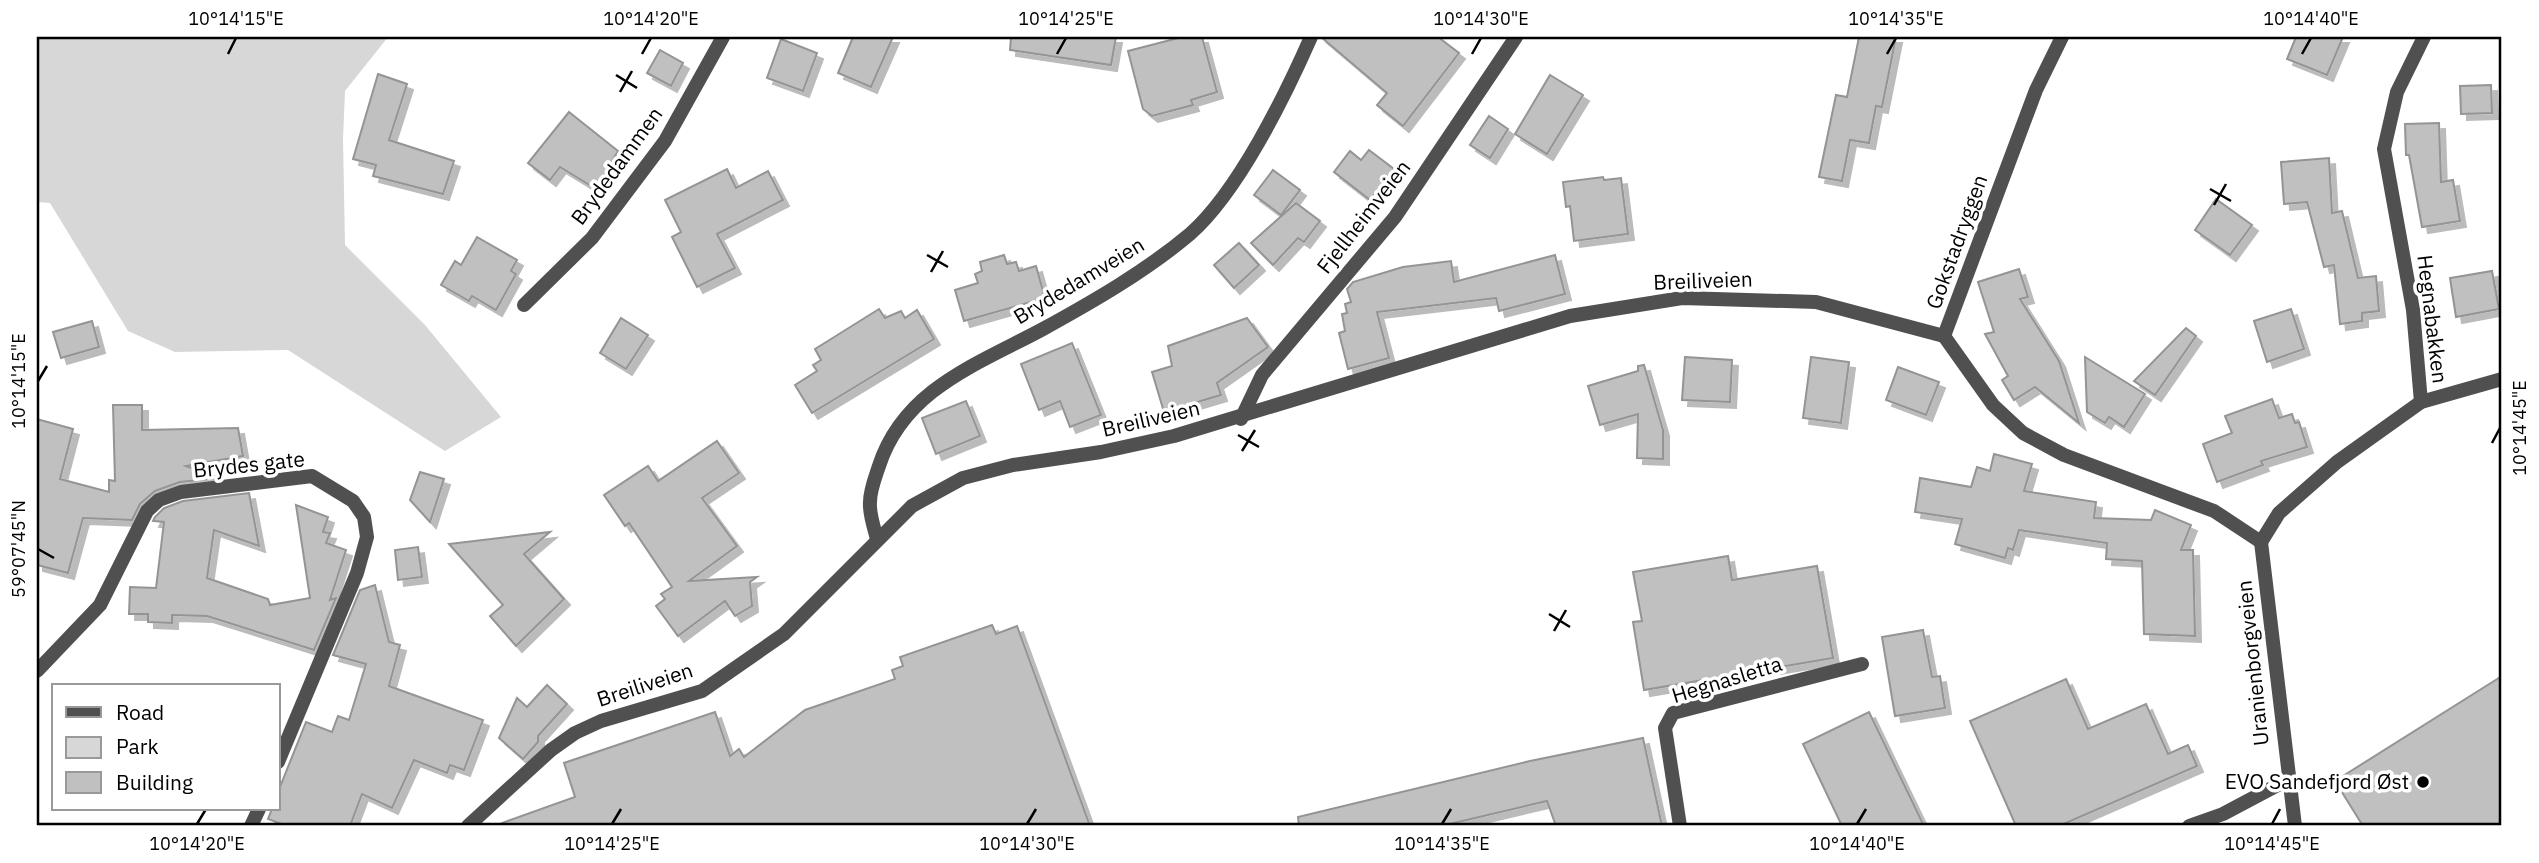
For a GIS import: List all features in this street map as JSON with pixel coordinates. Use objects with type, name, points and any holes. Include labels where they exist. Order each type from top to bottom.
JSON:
[{"type":"street","name":"Brydedammen","points":[[524,305],[592,238],[665,141],[696,90],[723,37]]},
{"type":"street","name":"Brydedamveien","points":[[877,538],[869,504],[872,487],[882,455],[900,423],[917,402],[943,381],[1082,307],[1191,233],[1221,202],[1251,154],[1311,37]]},
{"type":"street","name":"Fjellheimveien","points":[[1241,419],[1262,375],[1395,216],[1516,37]]},
{"type":"street","name":"Gokstadryggen","points":[[2062,37],[2036,90],[1944,336],[1993,405],[2023,433],[2064,455],[2214,511],[2261,542]]},
{"type":"street","name":"Hegnabakken","points":[[2261,542],[2279,513],[2337,462],[2421,402],[2413,310],[2384,149],[2397,92],[2424,37]]},
{"type":"street","name":"Breiliveien","points":[[468,826],[551,750],[575,733],[601,721],[702,691],[774,641],[912,506],[963,478],[1013,465],[1138,444],[1241,419],[1570,316],[1682,298],[1816,302],[1944,336]]},
{"type":"street","points":[[2421,402],[2502,379]]},
{"type":"street","name":"Brydes gate","points":[[37,671],[100,605],[147,512],[159,500],[181,492],[312,476],[353,500],[364,517],[367,537],[357,573],[280,757]]},
{"type":"street","name":"Uranienborgveien","points":[[2261,542],[2287,780],[2295,826]]},
{"type":"street","name":"Hegnasletta","points":[[1680,826],[1665,728],[1673,713],[1862,664]]},
{"type":"street","points":[[2189,826],[2224,814],[2287,780]]},
{"type":"street","points":[[251,826],[259,810]]},
{"type":"green space","points":[[37,37],[388,37],[345,91],[345,245],[425,325],[501,417],[445,451],[288,350],[175,352],[128,331],[50,203],[37,202]]},
{"type":"building","points":[[853,37],[893,37],[871,87],[838,73]]},
{"type":"building","points":[[1011,37],[1116,37],[1111,65],[1010,50]]},
{"type":"building","points":[[1182,37],[1202,37],[1217,92],[1191,100],[1193,105],[1152,116],[1143,109],[1128,51]]},
{"type":"building","points":[[1321,37],[1438,37],[1459,53],[1403,126],[1377,105],[1387,93]]},
{"type":"building","points":[[1859,37],[1896,37],[1882,107],[1876,106],[1869,143],[1850,140],[1842,181],[1819,177],[1836,95],[1847,97]]},
{"type":"building","points":[[2296,37],[2343,37],[2327,75],[2287,59]]},
{"type":"building","points":[[781,39],[817,53],[803,91],[767,78]]},
{"type":"building","points":[[660,50],[683,63],[671,86],[647,73]]},
{"type":"building","points":[[378,74],[407,84],[389,140],[454,161],[443,194],[373,176],[376,165],[353,159]]},
{"type":"building","points":[[1550,75],[1583,95],[1547,154],[1515,134]]},
{"type":"building","points":[[2491,85],[2492,113],[2461,114],[2460,86]]},
{"type":"building","points":[[569,112],[618,151],[596,189],[560,167],[550,180],[528,163]]},
{"type":"building","points":[[1489,116],[1508,129],[1490,158],[1470,145]]},
{"type":"building","points":[[2439,123],[2441,182],[2453,180],[2460,221],[2422,227],[2409,155],[2406,155],[2405,124]]},
{"type":"building","points":[[1369,150],[1394,169],[1370,200],[1334,172],[1350,151],[1361,160]]},
{"type":"building","points":[[2329,158],[2332,213],[2342,211],[2358,278],[2376,276],[2379,311],[2362,313],[2362,321],[2340,324],[2334,265],[2324,267],[2307,202],[2284,204],[2281,162]]},
{"type":"building","points":[[727,169],[736,188],[768,171],[783,200],[717,234],[735,268],[697,287],[672,237],[681,232],[665,200]]},
{"type":"building","points":[[1273,170],[1300,190],[1281,215],[1254,195]]},
{"type":"building","points":[[1603,177],[1604,180],[1621,178],[1628,234],[1574,241],[1570,206],[1566,207],[1563,182]]},
{"type":"building","points":[[2216,199],[2252,225],[2230,255],[2195,230]]},
{"type":"building","points":[[1296,203],[1320,221],[1304,242],[1298,238],[1273,265],[1251,243]]},
{"type":"building","points":[[477,237],[517,260],[511,271],[516,274],[496,310],[472,296],[469,301],[441,285],[455,261],[461,265]]},
{"type":"building","points":[[1239,243],[1259,265],[1234,288],[1214,265]]},
{"type":"building","points":[[1004,255],[1007,264],[1016,262],[1019,271],[1036,266],[1045,298],[964,321],[955,290],[978,283],[975,274],[982,271],[980,262]]},
{"type":"building","points":[[1555,255],[1565,294],[1499,311],[1496,298],[1377,312],[1389,358],[1348,369],[1339,333],[1345,331],[1342,314],[1347,313],[1345,304],[1351,302],[1347,289],[1353,282],[1403,267],[1451,261],[1454,282]]},
{"type":"building","points":[[2019,269],[2028,297],[2020,299],[2059,361],[2079,423],[2035,387],[2014,400],[2002,380],[2008,376],[1985,334],[1994,332],[1978,282]]},
{"type":"building","points":[[2492,271],[2499,309],[2456,317],[2450,278]]},
{"type":"building","points":[[879,309],[885,318],[901,311],[905,318],[917,310],[934,339],[812,413],[795,385],[817,371],[813,365],[821,360],[815,349]]},
{"type":"building","points":[[2291,309],[2304,349],[2267,362],[2254,321]]},
{"type":"building","points":[[621,318],[648,335],[626,369],[600,353]]},
{"type":"building","points":[[1247,318],[1268,347],[1217,383],[1221,395],[1164,412],[1152,372],[1172,366],[1168,346]]},
{"type":"building","points":[[92,321],[99,347],[61,358],[53,332]]},
{"type":"building","points":[[2186,328],[2196,336],[2155,395],[2134,381]]},
{"type":"building","points":[[1072,343],[1101,415],[1070,427],[1060,401],[1039,410],[1021,364]]},
{"type":"building","points":[[1685,357],[1732,360],[1730,402],[1682,400]]},
{"type":"building","points":[[1811,357],[1849,362],[1841,423],[1803,418]]},
{"type":"building","points":[[2085,357],[2145,394],[2124,427],[2109,417],[2105,423],[2087,412]]},
{"type":"building","points":[[1644,365],[1663,430],[1663,459],[1637,458],[1638,414],[1600,425],[1588,386],[1638,371],[1638,366]]},
{"type":"building","points":[[1898,367],[1939,382],[1926,415],[1886,400]]},
{"type":"building","points":[[2272,399],[2279,418],[2292,414],[2295,423],[2299,422],[2307,447],[2261,461],[2263,465],[2217,482],[2203,444],[2232,433],[2225,416]]},
{"type":"building","points":[[966,401],[980,436],[936,454],[922,418]]},
{"type":"building","points":[[113,405],[142,405],[142,430],[238,428],[243,456],[186,466],[220,478],[180,482],[155,491],[140,504],[132,520],[83,518],[68,573],[37,565],[37,419],[73,429],[60,479],[109,492],[109,480],[115,481]]},
{"type":"building","points":[[717,441],[739,473],[702,498],[737,546],[689,581],[757,577],[750,582],[752,606],[735,616],[725,601],[678,636],[656,606],[665,599],[661,594],[672,587],[629,523],[625,526],[604,495],[648,466],[658,481]]},
{"type":"building","points":[[1994,454],[2032,464],[2024,491],[2096,502],[2094,518],[2151,520],[2155,510],[2191,525],[2181,550],[2193,550],[2195,636],[2144,634],[2142,561],[2106,559],[2107,543],[2019,530],[2013,550],[2008,548],[2005,558],[1955,544],[1962,519],[1915,512],[1920,478],[1971,487],[1977,467],[1990,471]]},
{"type":"building","points":[[420,472],[444,479],[430,522],[410,500]]},
{"type":"building","points":[[249,493],[259,546],[214,530],[207,578],[268,599],[270,605],[310,598],[296,505],[328,517],[323,532],[330,533],[326,543],[346,550],[330,600],[336,598],[314,650],[207,616],[172,615],[172,623],[148,622],[148,614],[129,614],[130,587],[156,588],[164,522],[153,521],[155,517],[164,508],[183,501]]},
{"type":"building","points":[[550,532],[524,554],[564,599],[516,646],[490,616],[503,605],[449,544]]},
{"type":"building","points":[[418,547],[422,577],[398,580],[395,550]]},
{"type":"building","points":[[1728,556],[1732,580],[1817,566],[1833,658],[1644,690],[1633,622],[1642,621],[1633,572]]},
{"type":"building","points":[[375,585],[389,642],[400,645],[389,686],[483,720],[464,770],[450,765],[447,773],[414,760],[392,808],[362,794],[350,826],[287,826],[268,819],[272,810],[280,810],[280,787],[306,722],[332,732],[338,716],[349,720],[366,664],[333,655],[360,590]]},
{"type":"building","points":[[992,625],[996,634],[1017,626],[1090,826],[503,826],[502,823],[575,797],[564,763],[715,712],[730,756],[739,749],[744,757],[805,710],[895,679],[892,670],[903,666],[900,657]]},
{"type":"building","points":[[1923,630],[1932,677],[1940,676],[1945,708],[1895,716],[1882,637]]},
{"type":"building","points":[[2502,676],[2502,826],[2363,826],[2335,781]]},
{"type":"building","points":[[2066,679],[2088,729],[2146,704],[2168,754],[2188,745],[2197,766],[2059,826],[2016,826],[1970,721]]},
{"type":"building","points":[[547,685],[567,704],[538,736],[538,742],[523,759],[499,738],[517,698],[527,707]]},
{"type":"building","points":[[1869,712],[1924,826],[1842,826],[1803,744]]},
{"type":"building","points":[[1643,738],[1662,826],[1556,826],[1547,801],[1441,826],[1299,826],[1298,817],[1530,761]]},
{"type":"place","name":"EVO Sandefjord Øst","points":[[2423,782]]}]
